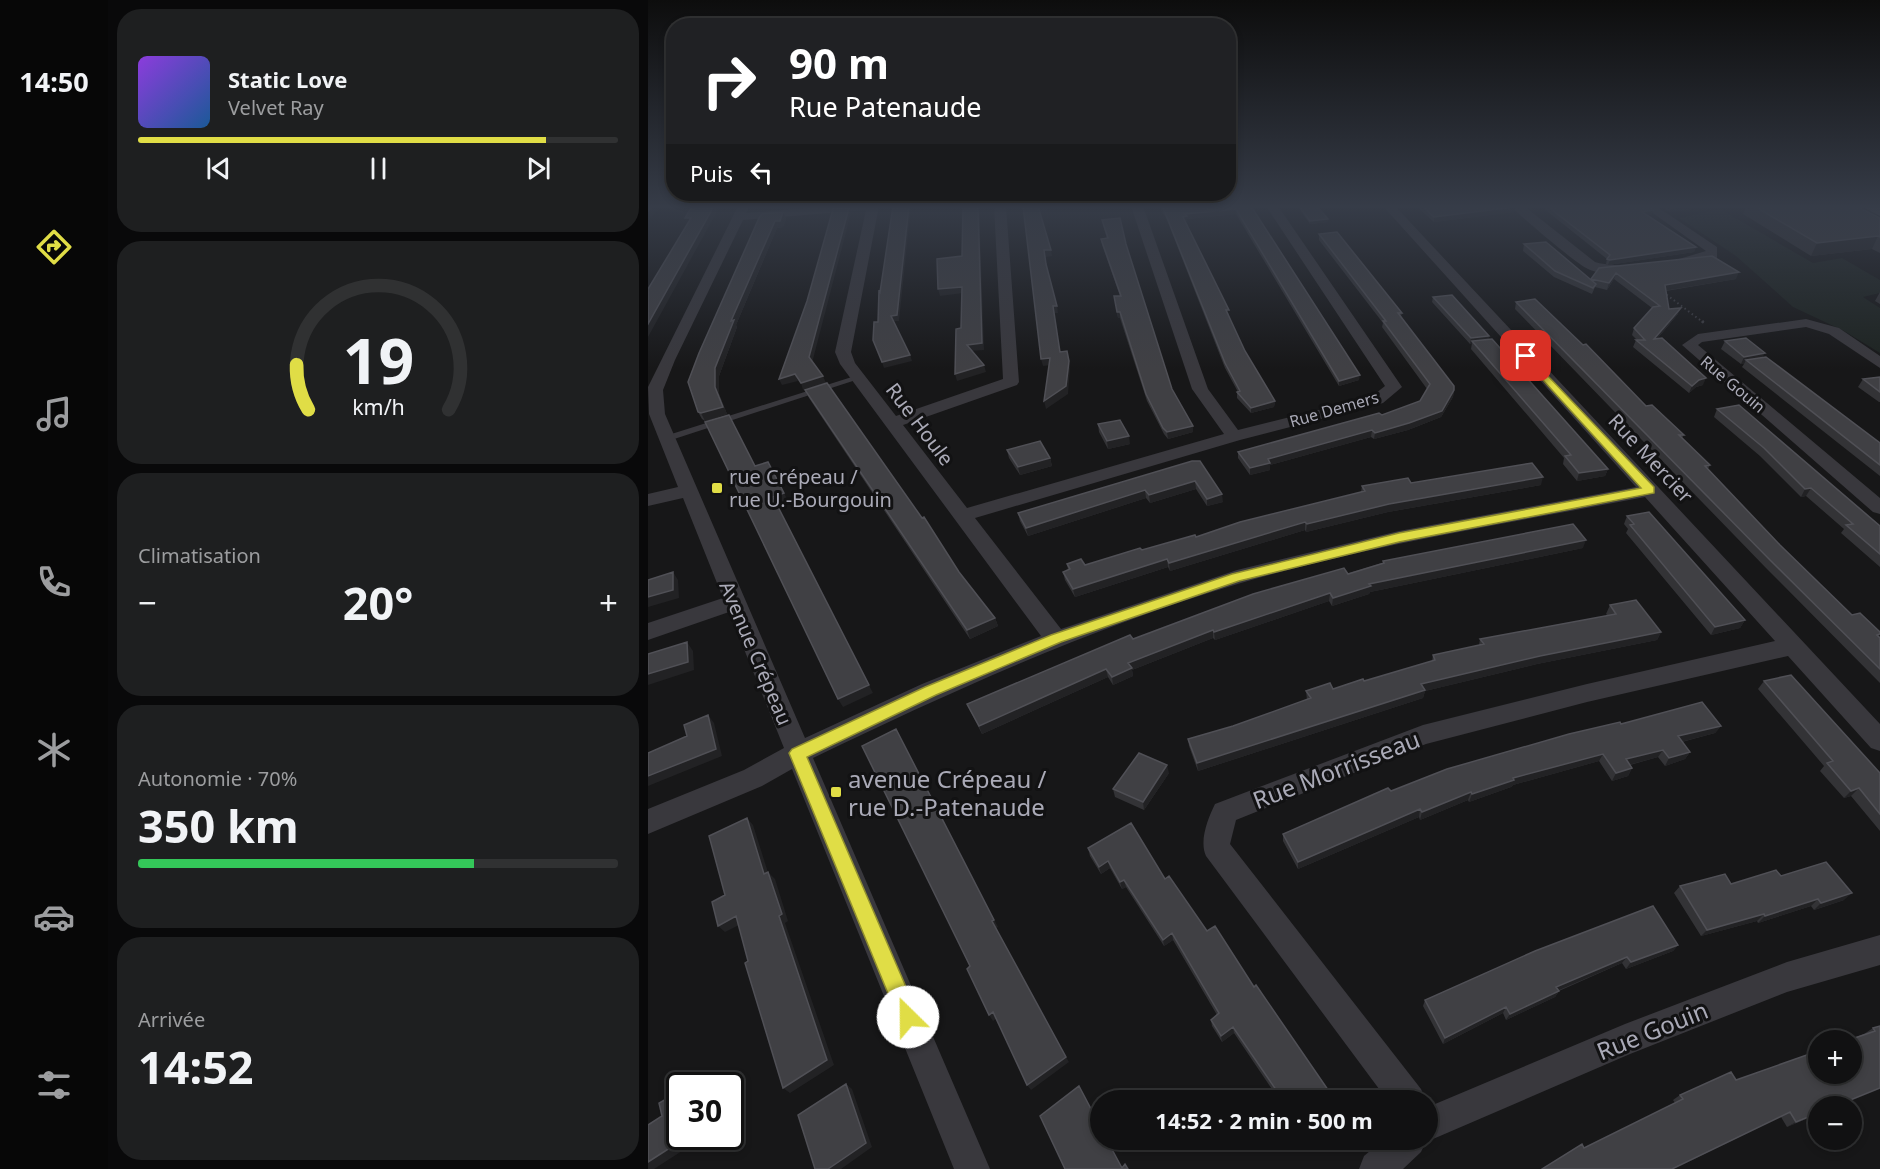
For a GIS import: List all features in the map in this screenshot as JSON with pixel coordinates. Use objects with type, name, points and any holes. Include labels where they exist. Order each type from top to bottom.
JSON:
[{"type":"street","name":"Avenue Crépeau","points":[[718,261],[655,390],[657,414],[665,439],[689,491],[972,1169]]},
{"type":"street","name":"Rue Houle","points":[[861,261],[843,352],[858,378],[1056,639]]},
{"type":"street","points":[[892,423],[1011,382],[1003,261]]},
{"type":"street","points":[[1156,261],[1200,389],[1234,436]]},
{"type":"street","name":"Rue Demers","points":[[963,515],[1234,436],[1377,400],[1394,387],[1309,261]]},
{"type":"street","name":"Rue Mercier","points":[[1439,261],[1880,741]]},
{"type":"street","points":[[1583,261],[1590,266],[1607,271],[1637,268]]},
{"type":"street","points":[[1673,263],[1691,261]]},
{"type":"street","name":"Rue Gouin","points":[[1880,363],[1834,332],[1806,323],[1698,338],[1689,345],[1880,508]]},
{"type":"street","points":[[648,822],[753,778],[798,753],[930,691],[1056,639],[1237,577],[1399,538],[1650,490]]},
{"type":"street","points":[[648,500],[689,491]]},
{"type":"street","points":[[648,632],[735,602]]},
{"type":"street","name":"Rue Morrisseau","points":[[1401,1090],[1216,847],[1224,812],[1423,735],[1587,693],[1793,646]]},
{"type":"street","name":"Rue Gouin","points":[[1438,1120],[1625,1040],[1787,977],[1880,950]]},
{"type":"street","points":[[1377,1169],[1398,1150]]},
{"type":"lane","points":[[665,439],[858,378]]},
{"type":"path","points":[[1637,268],[1720,335]]},
{"type":"shaded area","points":[[1741,261],[1809,261],[1813,263],[1846,261],[1880,280],[1880,293],[1863,297],[1880,308],[1880,353],[1844,331],[1793,307]]},
{"type":"building","points":[[665,261],[683,261],[648,324],[648,289]]},
{"type":"building","points":[[740,261],[758,261],[731,321],[734,320],[715,368],[715,387],[723,407],[701,413],[698,412],[688,382]]},
{"type":"building","points":[[818,261],[835,261],[809,357],[823,376],[801,383],[795,374],[779,379],[807,301]]},
{"type":"building","points":[[885,261],[903,261],[897,315],[891,316],[910,355],[882,362],[873,340],[874,322],[878,322],[879,290],[880,292]]},
{"type":"building","points":[[937,261],[980,261],[982,343],[967,345],[984,365],[955,374],[956,329],[961,328],[962,287],[938,289]]},
{"type":"building","points":[[1029,261],[1046,261],[1057,306],[1053,306],[1060,352],[1067,351],[1069,361],[1066,386],[1044,401],[1050,358],[1041,359]]},
{"type":"building","points":[[1109,261],[1131,261],[1172,389],[1193,426],[1167,432],[1163,428],[1146,394],[1120,312],[1117,312],[1114,296],[1121,296]]},
{"type":"building","points":[[1184,261],[1205,261],[1229,310],[1226,310],[1245,351],[1275,401],[1251,408],[1237,392],[1240,391],[1225,363]]},
{"type":"building","points":[[1267,261],[1286,261],[1360,375],[1339,381]]},
{"type":"building","points":[[1339,261],[1360,261],[1402,313],[1398,313],[1454,386],[1442,411],[1375,433],[1372,430],[1268,459],[1270,463],[1250,468],[1238,452],[1379,413],[1382,415],[1420,401],[1430,384],[1383,321],[1386,321]]},
{"type":"building","points":[[1543,261],[1568,261],[1596,284],[1593,288],[1555,271]]},
{"type":"building","points":[[1669,261],[1720,261],[1739,272],[1665,285],[1669,309],[1681,308],[1654,339],[1662,338],[1706,378],[1692,386],[1636,340],[1645,340],[1634,328],[1653,307],[1660,306],[1616,273],[1609,283],[1591,279],[1599,268]]},
{"type":"building","points":[[1452,295],[1489,336],[1471,338],[1433,297]]},
{"type":"building","points":[[1535,299],[1583,345],[1586,344],[1646,406],[1652,405],[1684,435],[1679,435],[1710,465],[1705,466],[1780,545],[1852,615],[1860,613],[1880,632],[1877,635],[1880,638],[1880,669],[1516,302]]},
{"type":"building","points":[[1746,338],[1765,353],[1744,357],[1725,341]]},
{"type":"building","points":[[1492,339],[1608,469],[1579,473],[1565,456],[1571,455],[1472,341]]},
{"type":"building","points":[[1766,357],[1880,443],[1880,465],[1746,360]]},
{"type":"building","points":[[1880,377],[1880,392],[1863,379]]},
{"type":"building","points":[[827,383],[922,518],[924,517],[959,572],[995,618],[967,630],[805,390]]},
{"type":"building","points":[[1739,405],[1880,526],[1880,554],[1846,525],[1853,524],[1811,488],[1805,489],[1764,448],[1717,409]]},
{"type":"building","points":[[729,415],[755,466],[768,462],[784,493],[773,497],[869,685],[838,699],[705,422]]},
{"type":"building","points":[[1120,420],[1129,436],[1107,441],[1098,424]]},
{"type":"building","points":[[1040,441],[1050,458],[1018,467],[1007,450]]},
{"type":"building","points":[[1192,461],[1200,461],[1222,494],[1207,499],[1195,481],[1149,495],[1145,490],[1026,528],[1018,513]]},
{"type":"building","points":[[1532,463],[1543,477],[1389,504],[1307,524],[1305,522],[1169,563],[1167,559],[1073,589],[1063,572],[1070,569],[1067,564],[1081,559],[1085,565],[1140,548],[1142,550],[1195,535],[1196,537],[1240,522],[1365,491],[1362,486],[1408,478],[1411,483]]},
{"type":"building","points":[[1649,512],[1745,620],[1715,627],[1630,525],[1634,524],[1627,516]]},
{"type":"building","points":[[1573,524],[1586,540],[1369,584],[1371,586],[1333,598],[1330,593],[1214,632],[1213,630],[1128,663],[1132,668],[1112,677],[1106,669],[979,726],[967,704],[1130,635],[1133,639],[1253,594],[1344,568],[1348,574],[1384,563],[1383,561]]},
{"type":"building","points":[[673,572],[673,590],[648,597],[648,580]]},
{"type":"building","points":[[1636,600],[1661,632],[1540,656],[1421,684],[1425,690],[1197,763],[1188,739],[1233,726],[1311,698],[1306,691],[1330,683],[1333,689],[1363,679],[1364,681],[1435,660],[1433,655],[1484,644],[1480,639],[1616,614],[1610,605]]},
{"type":"building","points":[[687,642],[688,662],[648,674],[648,654]]},
{"type":"building","points":[[1791,675],[1880,773],[1880,814],[1859,788],[1851,791],[1827,763],[1833,761],[1764,681]]},
{"type":"building","points":[[1702,702],[1721,726],[1678,736],[1690,752],[1669,758],[1663,750],[1626,759],[1632,768],[1616,773],[1603,754],[1513,778],[1514,780],[1472,794],[1471,792],[1422,812],[1420,809],[1298,862],[1283,834],[1388,788],[1391,791],[1447,769],[1569,734],[1620,722],[1621,724]]},
{"type":"building","points":[[708,715],[716,749],[648,776],[648,753],[687,736],[684,725]]},
{"type":"building","points":[[896,729],[994,920],[992,921],[1066,1057],[1027,1085],[993,1012],[989,1015],[967,969],[970,966],[862,746]]},
{"type":"building","points":[[1139,753],[1167,765],[1143,802],[1113,789]]},
{"type":"building","points":[[747,818],[764,874],[768,872],[782,914],[779,916],[827,1060],[783,1088],[745,963],[748,961],[736,916],[718,926],[712,902],[725,895],[709,836]]},
{"type":"building","points":[[1131,823],[1165,879],[1169,876],[1207,931],[1215,926],[1254,987],[1256,985],[1328,1090],[1276,1090],[1233,1027],[1221,1036],[1211,1020],[1219,1013],[1172,933],[1163,940],[1124,880],[1120,882],[1108,861],[1099,867],[1088,848]]},
{"type":"building","points":[[1826,862],[1852,893],[1821,903],[1818,899],[1765,916],[1764,914],[1707,930],[1680,886],[1725,874],[1731,884],[1776,870],[1781,876]]},
{"type":"building","points":[[1653,906],[1678,945],[1631,962],[1627,957],[1556,987],[1559,991],[1510,1014],[1506,1007],[1445,1038],[1425,1000],[1535,951]]},
{"type":"building","points":[[1880,1026],[1880,1088],[1860,1096],[1808,1096],[1808,1117],[1796,1122],[1790,1112],[1672,1169],[1542,1169],[1582,1144],[1584,1148],[1683,1099],[1680,1095],[1731,1072],[1736,1080],[1808,1055],[1808,1084],[1862,1084],[1862,1035],[1875,1031],[1873,1028]]},
{"type":"building","points":[[846,1084],[866,1143],[828,1169],[815,1169],[798,1115]]},
{"type":"building","points":[[1079,1086],[1090,1107],[1090,1150],[1112,1150],[1122,1168],[1125,1164],[1128,1169],[1065,1169],[1040,1116]]},
{"type":"building","points":[[666,1099],[667,1150],[648,1162],[648,1125],[662,1116],[659,1103]]},
{"type":"place","name":"rue Crépeau / rue U.-Bourgouin","points":[[717,488]]},
{"type":"place","name":"avenue Crépeau / rue D.-Patenaude","points":[[836,792]]},
{"type":"route","points":[[908,1017],[798,753],[930,691],[1056,639],[1237,577],[1399,538],[1650,490],[1526,356]]}]
